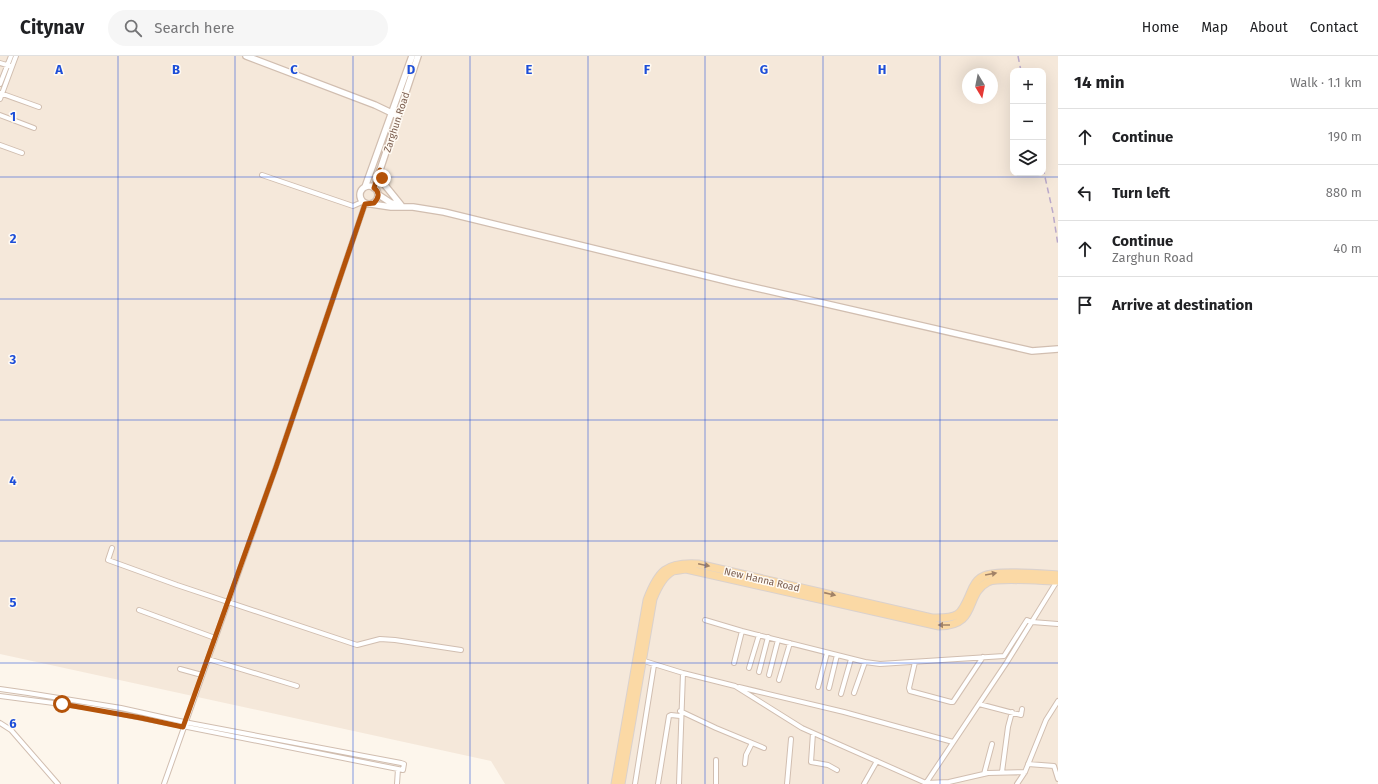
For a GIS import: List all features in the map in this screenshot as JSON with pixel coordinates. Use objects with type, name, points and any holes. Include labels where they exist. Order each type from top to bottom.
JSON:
[{"type":"main road","name":"New Hanna Road","points":[[615,784],[639,660],[653,599],[659,586],[665,578],[673,572],[686,569],[939,626],[949,626],[958,623],[963,619],[973,603],[977,590],[988,582],[1000,580],[1058,579]]},
{"type":"main road","name":"New Hanna Road","points":[[621,784],[639,660]]},
{"type":"street","points":[[10,66],[11,56]]},
{"type":"street","points":[[0,99],[1,86],[16,56]]},
{"type":"street","points":[[246,56],[375,105],[395,115]]},
{"type":"street","points":[[164,784],[276,467],[366,204],[360,194],[365,187],[395,115],[412,56]]},
{"type":"street","name":"Zarghun Road","points":[[374,188],[395,115],[418,56]]},
{"type":"street","points":[[0,63],[10,66]]},
{"type":"street","points":[[1,94],[39,107]]},
{"type":"street","points":[[0,115],[34,128]]},
{"type":"street","points":[[0,145],[22,153]]},
{"type":"street","points":[[380,170],[384,184],[402,206]]},
{"type":"street","points":[[262,175],[353,206],[377,201],[378,192],[374,188],[365,187]]},
{"type":"street","points":[[378,195],[391,203],[402,206],[444,212],[735,283],[1032,351],[1058,349]]},
{"type":"street","points":[[366,204],[391,207],[402,206]]},
{"type":"street","points":[[112,548],[108,560],[357,645],[380,639],[461,650]]},
{"type":"street","points":[[926,783],[979,704],[1058,579]]},
{"type":"street","points":[[139,610],[216,638]]},
{"type":"street","points":[[705,620],[827,653],[864,662],[880,664],[1004,656],[1027,620],[1032,622],[1058,624]]},
{"type":"street","points":[[734,663],[742,631]]},
{"type":"street","points":[[749,668],[759,635]]},
{"type":"street","points":[[759,672],[768,637]]},
{"type":"street","points":[[769,675],[778,640]]},
{"type":"street","points":[[779,680],[790,643]]},
{"type":"street","points":[[818,687],[827,653]]},
{"type":"street","points":[[829,688],[837,655]]},
{"type":"street","points":[[915,662],[909,688],[910,691],[953,702],[983,657]]},
{"type":"street","points":[[208,659],[297,686]]},
{"type":"street","points":[[841,694],[851,659]]},
{"type":"street","points":[[639,660],[683,673],[844,712],[953,742]]},
{"type":"street","points":[[854,694],[864,662]]},
{"type":"street","points":[[634,784],[654,664]]},
{"type":"street","points":[[180,669],[202,675]]},
{"type":"street","points":[[678,784],[680,710],[683,673]]},
{"type":"street","points":[[735,686],[802,728],[926,783],[950,782],[984,774],[1025,772]]},
{"type":"street","points":[[0,689],[83,702],[404,764],[403,770],[92,708],[0,696]]},
{"type":"street","points":[[1017,784],[1025,772],[1046,720],[1058,701]]},
{"type":"street","points":[[979,704],[1021,715],[1022,709]]},
{"type":"street","points":[[680,710],[764,748]]},
{"type":"street","points":[[1002,772],[1008,728],[1012,712]]},
{"type":"street","points":[[658,784],[670,715],[680,716]]},
{"type":"street","points":[[0,723],[11,730],[58,784]]},
{"type":"street","points":[[813,733],[811,762],[828,765],[837,770]]},
{"type":"street","points":[[787,784],[791,739]]},
{"type":"street","points":[[745,764],[752,743]]},
{"type":"street","points":[[984,774],[992,744]]},
{"type":"street","points":[[716,760],[716,784]]},
{"type":"street","points":[[864,784],[877,761]]},
{"type":"street","points":[[1028,764],[1054,766],[1058,780]]},
{"type":"street","points":[[397,784],[398,769]]},
{"type":"shaded area","points":[[0,56],[1058,56],[1058,784],[505,784],[491,761],[0,654]]},
{"type":"railway","points":[[1018,56],[1020,68]]},
{"type":"railway","points":[[1045,176],[1058,245]]},
{"type":"route","points":[[62,704],[92,708],[183,727],[276,467],[365,204],[368,205],[377,201],[378,192],[374,188],[380,170],[382,178]]}]
